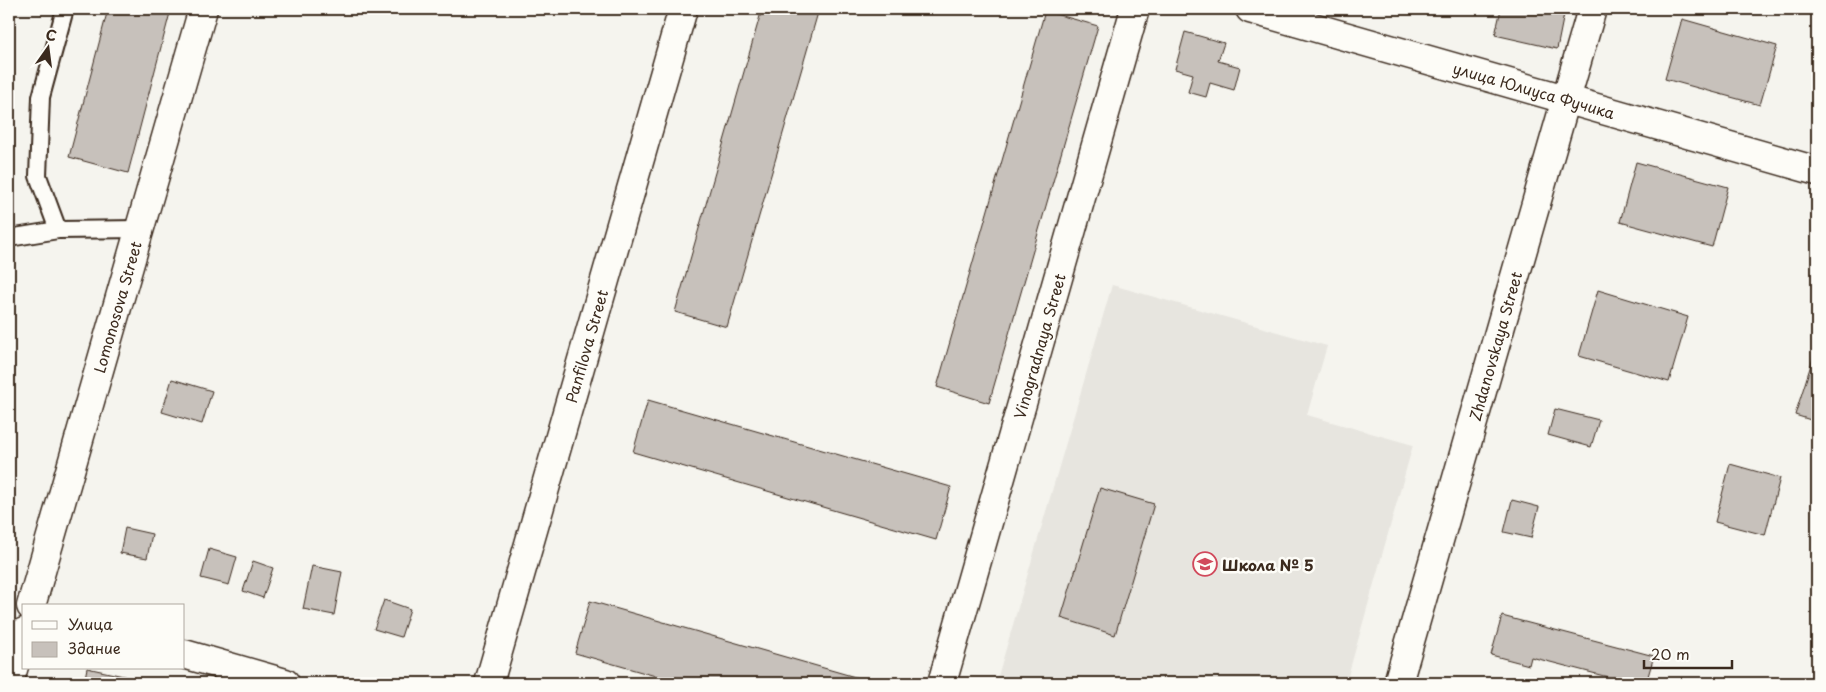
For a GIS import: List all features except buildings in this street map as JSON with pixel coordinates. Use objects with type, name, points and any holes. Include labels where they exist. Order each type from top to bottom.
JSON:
[{"type":"street","name":"Lomonosova Street","points":[[32,604],[203,9]]},
{"type":"street","name":"Panfilova Street","points":[[489,683],[683,9]]},
{"type":"street","name":"Vinogradnaya Street","points":[[942,683],[1135,9]]},
{"type":"street","name":"улица Юлиуса Фучика","points":[[1250,9],[1817,171]]},
{"type":"street","name":"Zhdanovskaya Street","points":[[1398,683],[1592,9]]},
{"type":"street","points":[[9,613],[22,611]]},
{"type":"street","points":[[9,683],[22,639]]},
{"type":"street","points":[[185,654],[285,683]]},
{"type":"lane","points":[[58,230],[38,176],[41,97],[65,9]]},
{"type":"lane","points":[[9,238],[58,230],[140,229]]},
{"type":"shaded area","name":"Школа № 5","points":[[1112,285],[1327,346],[1307,415],[1413,445],[1346,683],[996,683]]},
{"type":"place","name":"Школа № 5","points":[[1205,564]]}]
